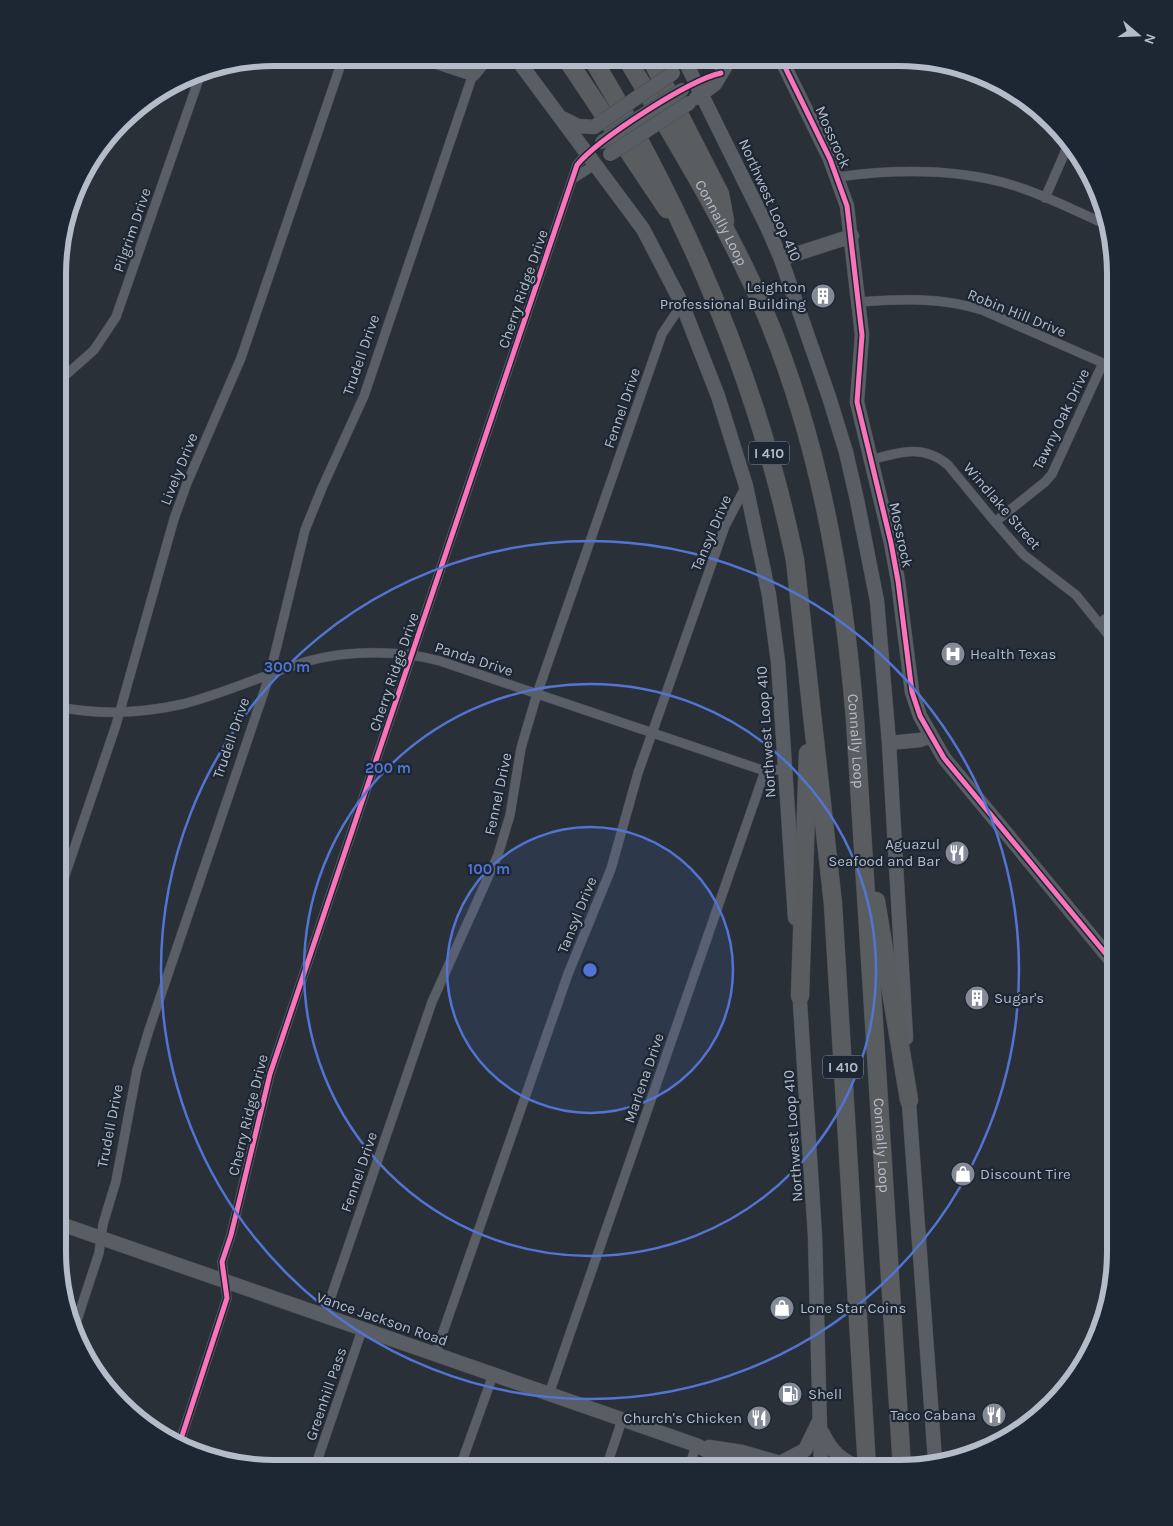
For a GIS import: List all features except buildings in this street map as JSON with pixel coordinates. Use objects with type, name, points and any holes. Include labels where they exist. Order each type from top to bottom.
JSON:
[{"type":"highway","points":[[571,66],[648,184],[690,239]]},
{"type":"highway","name":"Connally Loop","points":[[597,66],[662,180],[716,297],[741,364],[784,504],[795,560],[810,678],[833,904],[865,1460]]},
{"type":"highway","name":"Connally Loop","points":[[632,66],[728,234],[768,320],[803,424],[821,487],[834,546],[846,631],[862,828],[902,1460]]},
{"type":"highway","points":[[655,66],[720,194],[728,234]]},
{"type":"highway","points":[[800,996],[810,678]]},
{"type":"highway","points":[[862,828],[909,1100]]},
{"type":"main road","points":[[450,66],[473,74]]},
{"type":"main road","name":"Trudell Drive","points":[[473,74],[480,66]]},
{"type":"main road","name":"Northwest Loop 410","points":[[522,66],[643,229],[664,265],[682,304],[718,396],[746,486],[774,632],[785,769],[815,1236],[821,1460]]},
{"type":"main road","points":[[560,116],[578,126],[594,127],[673,73],[675,66]]},
{"type":"main road","name":"Northwest Loop 410","points":[[688,66],[781,259],[829,396],[846,452],[858,500],[876,601],[889,744],[909,1100],[935,1457]]},
{"type":"main road","name":"Cherry Ridge Drive","points":[[592,158],[610,154],[689,103],[700,88],[721,73],[726,66]]},
{"type":"main road","name":"Mossrock","points":[[784,66],[804,102],[838,177],[847,206],[852,236],[862,335],[857,402],[898,581],[912,692],[920,716],[944,758],[1107,955]]},
{"type":"main road","name":"Cherry Ridge Drive","points":[[592,158],[602,142],[682,90],[700,88]]},
{"type":"main road","points":[[781,259],[852,236]]},
{"type":"main road","points":[[889,744],[920,740],[931,736]]},
{"type":"main road","name":"Vance Jackson Road","points":[[66,1226],[696,1445],[726,1460]]},
{"type":"main road","points":[[820,1422],[828,1443],[836,1454],[844,1460]]},
{"type":"main road","points":[[786,1460],[804,1450],[820,1422]]},
{"type":"main road","points":[[931,1457],[932,1425]]},
{"type":"main road","name":"Vance Jackson Road","points":[[696,1445],[742,1452],[770,1460]]},
{"type":"street","name":"Lively Drive","points":[[66,872],[120,711],[174,518],[187,482],[241,358],[340,66]]},
{"type":"street","name":"Trudell Drive","points":[[77,1319],[99,1253],[103,1224],[116,1181],[137,1070],[270,674],[305,530],[364,396],[473,74]]},
{"type":"street","name":"Pilgrim Drive","points":[[66,375],[94,350],[116,317],[198,81]]},
{"type":"street","points":[[1045,198],[1066,150]]},
{"type":"street","name":"Cherry Ridge Drive","points":[[181,1438],[227,1298],[222,1262],[231,1235],[270,1074],[413,656],[577,165],[592,158]]},
{"type":"street","name":"Cherry Ridge Drive","points":[[574,178],[592,158]]},
{"type":"street","points":[[838,177],[902,170],[960,174],[1013,185],[1100,221]]},
{"type":"street","name":"Robin Hill Drive","points":[[859,302],[912,299],[965,304],[1103,364]]},
{"type":"street","name":"Fennel Drive","points":[[324,1317],[432,1002],[498,855],[510,815],[521,748],[537,694],[662,334],[682,304]]},
{"type":"street","name":"Tawny Oak Drive","points":[[994,522],[1045,482],[1052,474],[1103,364]]},
{"type":"street","name":"Windlake Street","points":[[871,460],[912,450],[922,451],[939,457],[1024,554],[1076,595],[1107,633]]},
{"type":"street","name":"Tansyl Drive","points":[[435,1355],[568,974],[610,869],[652,733],[725,526],[746,486]]},
{"type":"street","points":[[1100,624],[1107,618]]},
{"type":"street","name":"Panda Drive","points":[[66,708],[90,712],[156,709],[182,704],[310,661],[346,655],[413,656],[440,661],[764,771],[785,769]]},
{"type":"street","name":"Marlena Drive","points":[[549,1394],[764,771]]},
{"type":"street","name":"Greenhill Pass","points":[[317,1460],[362,1330]]},
{"type":"street","points":[[463,1460],[493,1375]]},
{"type":"street","points":[[609,1460],[622,1420]]},
{"type":"street","points":[[691,1460],[696,1445]]},
{"type":"cycle path","points":[[784,66],[830,159],[847,206],[862,335],[857,402],[891,543],[898,581],[912,692],[920,716],[944,758],[1107,955]]},
{"type":"cycle path","points":[[181,1438],[227,1298],[222,1262],[231,1235],[270,1074],[577,165],[623,126],[667,98],[706,78],[721,73]]},
{"type":"place","name":"Leighton Professional Building","points":[[823,296]]},
{"type":"place","name":"Health Texas","points":[[953,654]]},
{"type":"place","name":"Aguazul Seafood and Bar","points":[[957,853]]},
{"type":"place","name":"Sugar's","points":[[977,998]]},
{"type":"place","name":"Discount Tire","points":[[963,1174]]},
{"type":"place","name":"Lone Star Coins","points":[[782,1308]]},
{"type":"place","name":"Shell","points":[[790,1394]]},
{"type":"place","name":"Taco Cabana","points":[[994,1415]]},
{"type":"place","name":"Church's Chicken","points":[[759,1418]]}]
